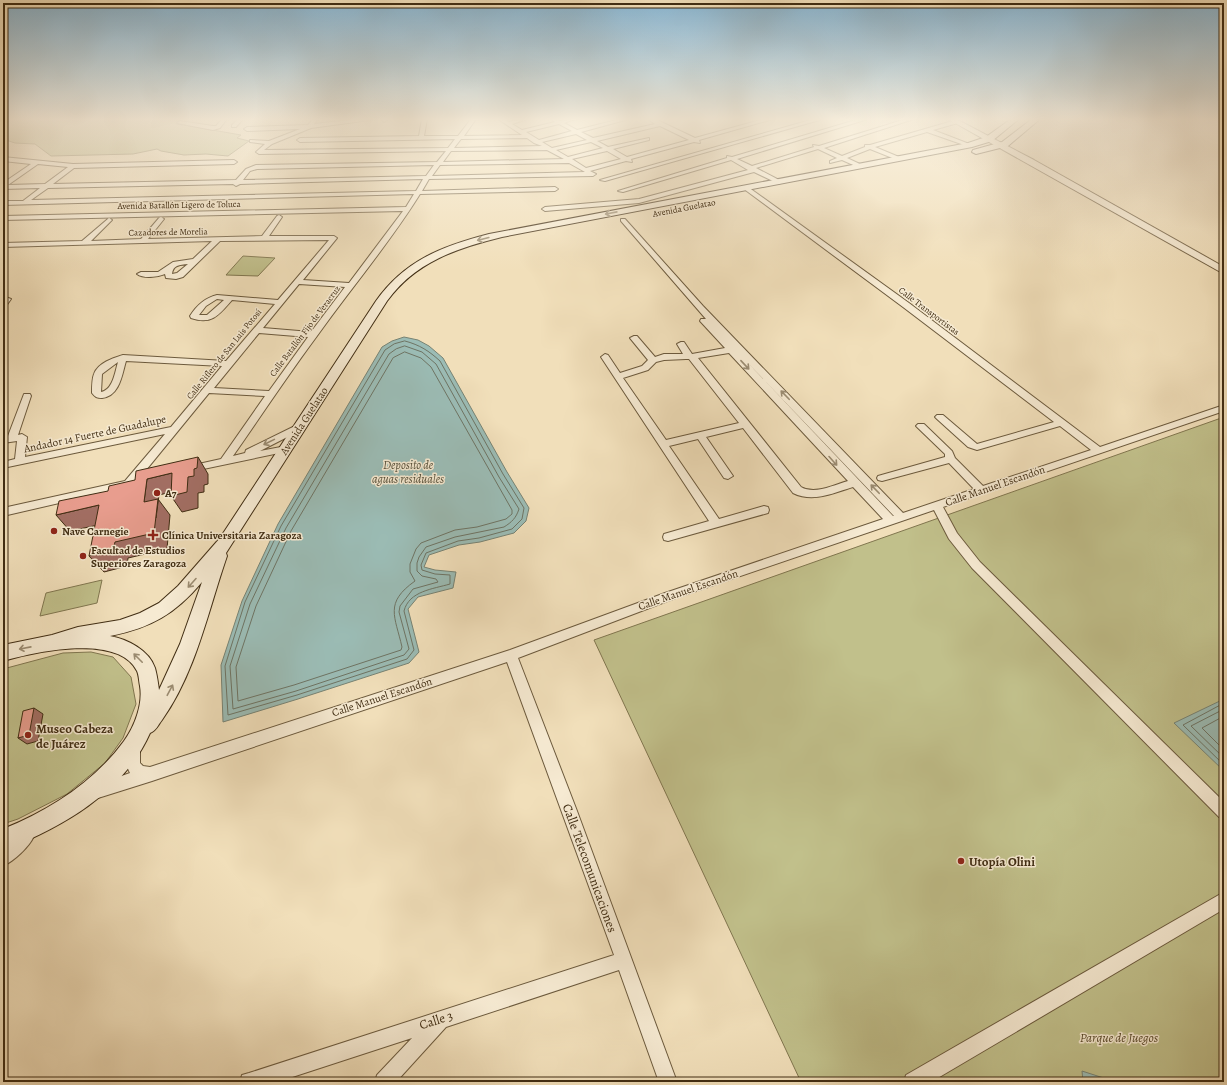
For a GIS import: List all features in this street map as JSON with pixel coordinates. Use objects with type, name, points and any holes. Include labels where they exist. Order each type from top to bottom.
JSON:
[{"type":"main road","name":"Avenida Guelatao","points":[[48,644],[78,635],[126,625],[155,614],[165,608],[184,591],[226,542],[382,301],[400,279],[416,267],[458,246],[502,234],[643,204],[746,188],[842,170]]},
{"type":"main road","name":"Avenida Guelatao","points":[[382,301],[428,269],[445,260],[509,242],[879,170]]},
{"type":"main road","name":"Avenida Guelatao","points":[[3,840],[54,816],[83,797],[110,774],[136,740],[164,702],[177,676],[226,542]]},
{"type":"main road","points":[[3,653],[48,644],[84,641],[102,642],[126,649],[140,658],[147,670],[150,686],[148,708],[136,740]]},
{"type":"street","points":[[3,187],[27,170]]},
{"type":"street","points":[[24,202],[68,170]]},
{"type":"street","points":[[229,200],[228,194],[248,170]]},
{"type":"street","name":"Calle Batallón Fijo de Veracruz","points":[[224,461],[313,334],[352,286],[434,170]]},
{"type":"street","points":[[586,170],[609,184]]},
{"type":"street","points":[[604,180],[644,170]]},
{"type":"street","points":[[647,170],[652,172]]},
{"type":"street","points":[[621,191],[696,170]]},
{"type":"street","points":[[545,209],[643,204],[751,170]]},
{"type":"street","points":[[755,170],[779,182]]},
{"type":"street","points":[[1045,170],[1224,271]]},
{"type":"street","points":[[3,187],[593,174]]},
{"type":"street","points":[[658,176],[670,183]]},
{"type":"street","points":[[677,186],[684,190]]},
{"type":"street","points":[[615,187],[643,204]]},
{"type":"street","name":"Calle Transportistas","points":[[746,188],[1099,451]]},
{"type":"street","points":[[3,203],[24,202],[128,208],[229,200],[407,194],[418,192],[555,189]]},
{"type":"street","name":"Avenida Batallón Ligero de Toluca","points":[[3,218],[128,208],[219,214],[406,211]]},
{"type":"street","points":[[219,214],[224,208]]},
{"type":"street","name":"Avenida Batallón Ligero de Toluca","points":[[3,222],[279,217],[355,212]]},
{"type":"street","points":[[264,238],[279,217]]},
{"type":"street","points":[[142,242],[161,219]]},
{"type":"street","points":[[84,243],[109,220]]},
{"type":"street","points":[[620,220],[696,309],[896,520]]},
{"type":"street","name":"Cazadores de Morelia","points":[[3,245],[264,238],[334,238]]},
{"type":"street","name":"Calle Riflero de San Luis Potosí","points":[[129,483],[334,238]]},
{"type":"street","points":[[169,269],[169,276],[176,277],[180,275],[217,240]]},
{"type":"street","points":[[142,274],[158,274],[169,269],[177,262],[195,261]]},
{"type":"street","points":[[296,282],[352,286]]},
{"type":"street","points":[[3,298],[7,299],[3,304]]},
{"type":"street","points":[[230,298],[280,302]]},
{"type":"street","points":[[257,330],[313,334]]},
{"type":"street","points":[[634,338],[653,360]]},
{"type":"street","points":[[681,344],[689,356],[801,493],[805,495],[812,495],[853,482]]},
{"type":"street","points":[[618,377],[645,368],[653,360],[664,357],[689,356],[735,349]]},
{"type":"street","points":[[606,357],[716,523]]},
{"type":"street","points":[[123,358],[229,364]]},
{"type":"street","points":[[208,390],[271,394]]},
{"type":"street","points":[[8,438],[26,396]]},
{"type":"street","name":"Calle Manuel Escandón","points":[[83,797],[511,655],[669,596],[1224,408]]},
{"type":"street","points":[[800,417],[853,482],[896,520]]},
{"type":"street","points":[[940,417],[972,445],[977,447],[1061,422]]},
{"type":"street","points":[[664,444],[745,424]]},
{"type":"street","points":[[921,426],[949,453],[952,459],[981,490]]},
{"type":"street","points":[[238,458],[300,427]]},
{"type":"street","name":"Andador 14 Fuerte de Guadalupe","points":[[3,465],[175,429]]},
{"type":"street","points":[[700,435],[728,476]]},
{"type":"street","name":"Andador 14 Fuerte de Guadalupe","points":[[8,438],[20,436],[22,438],[20,461]]},
{"type":"street","points":[[180,471],[286,449]]},
{"type":"street","points":[[882,478],[952,459]]},
{"type":"street","points":[[3,512],[144,479]]},
{"type":"street","points":[[938,505],[953,536],[976,565],[1224,812]]},
{"type":"street","points":[[668,537],[764,510]]},
{"type":"street","name":"Calle Telecomunicaciones","points":[[511,655],[570,811],[668,1082]]},
{"type":"street","points":[[136,740],[132,761],[134,767],[141,774],[152,774]]},
{"type":"street","points":[[3,858],[27,835],[54,816]]},
{"type":"street","points":[[913,1082],[1224,900]]},
{"type":"street","name":"Calle 3","points":[[249,1082],[623,960]]},
{"type":"street","points":[[384,1082],[440,1019]]},
{"type":"green space","points":[[243,256],[275,258],[258,276],[226,275]]},
{"type":"green space","name":"Utopía Olini","points":[[1224,417],[1224,1082],[801,1082],[594,640]]},
{"type":"green space","points":[[102,580],[97,603],[40,616],[46,593]]},
{"type":"green space","points":[[91,652],[113,657],[131,677],[136,704],[123,738],[105,763],[67,794],[18,819],[3,824],[3,669],[63,653]]},
{"type":"water","name":"Deposito de aguas residuales","points":[[404,337],[418,340],[429,346],[443,358],[529,508],[526,521],[514,533],[480,542],[459,545],[429,555],[424,567],[435,570],[456,572],[453,588],[418,597],[408,609],[419,652],[409,663],[223,722],[221,665],[242,601],[278,524],[382,347],[392,341]]},
{"type":"water","points":[[1224,699],[1224,771],[1174,723]]},
{"type":"water","points":[[1082,1071],[1116,1082],[1083,1082]]},
{"type":"building","points":[[198,457],[197,468],[194,469],[194,476],[188,477],[187,492],[171,496],[172,473],[147,479],[144,502],[158,499],[154,533],[115,542],[113,550],[89,556],[99,505],[56,515],[59,501],[108,491],[109,486],[135,480],[136,471]]},
{"type":"building","points":[[34,708],[29,735],[18,738],[23,711]]},
{"type":"place","name":"A7","points":[[157,493]]},
{"type":"place","name":"Nave Carnegie","points":[[54,531]]},
{"type":"place","name":"Clínica Universitaria Zaragoza","points":[[153,535]]},
{"type":"place","name":"Facultad de Estudios Superiores Zaragoza","points":[[83,556]]},
{"type":"place","name":"Museo Cabeza de Juárez","points":[[28,735]]},
{"type":"place","name":"Utopía Olini","points":[[961,861]]},
{"type":"park label","name":"Parque de Juegos","points":[[1119,1037]]}]
